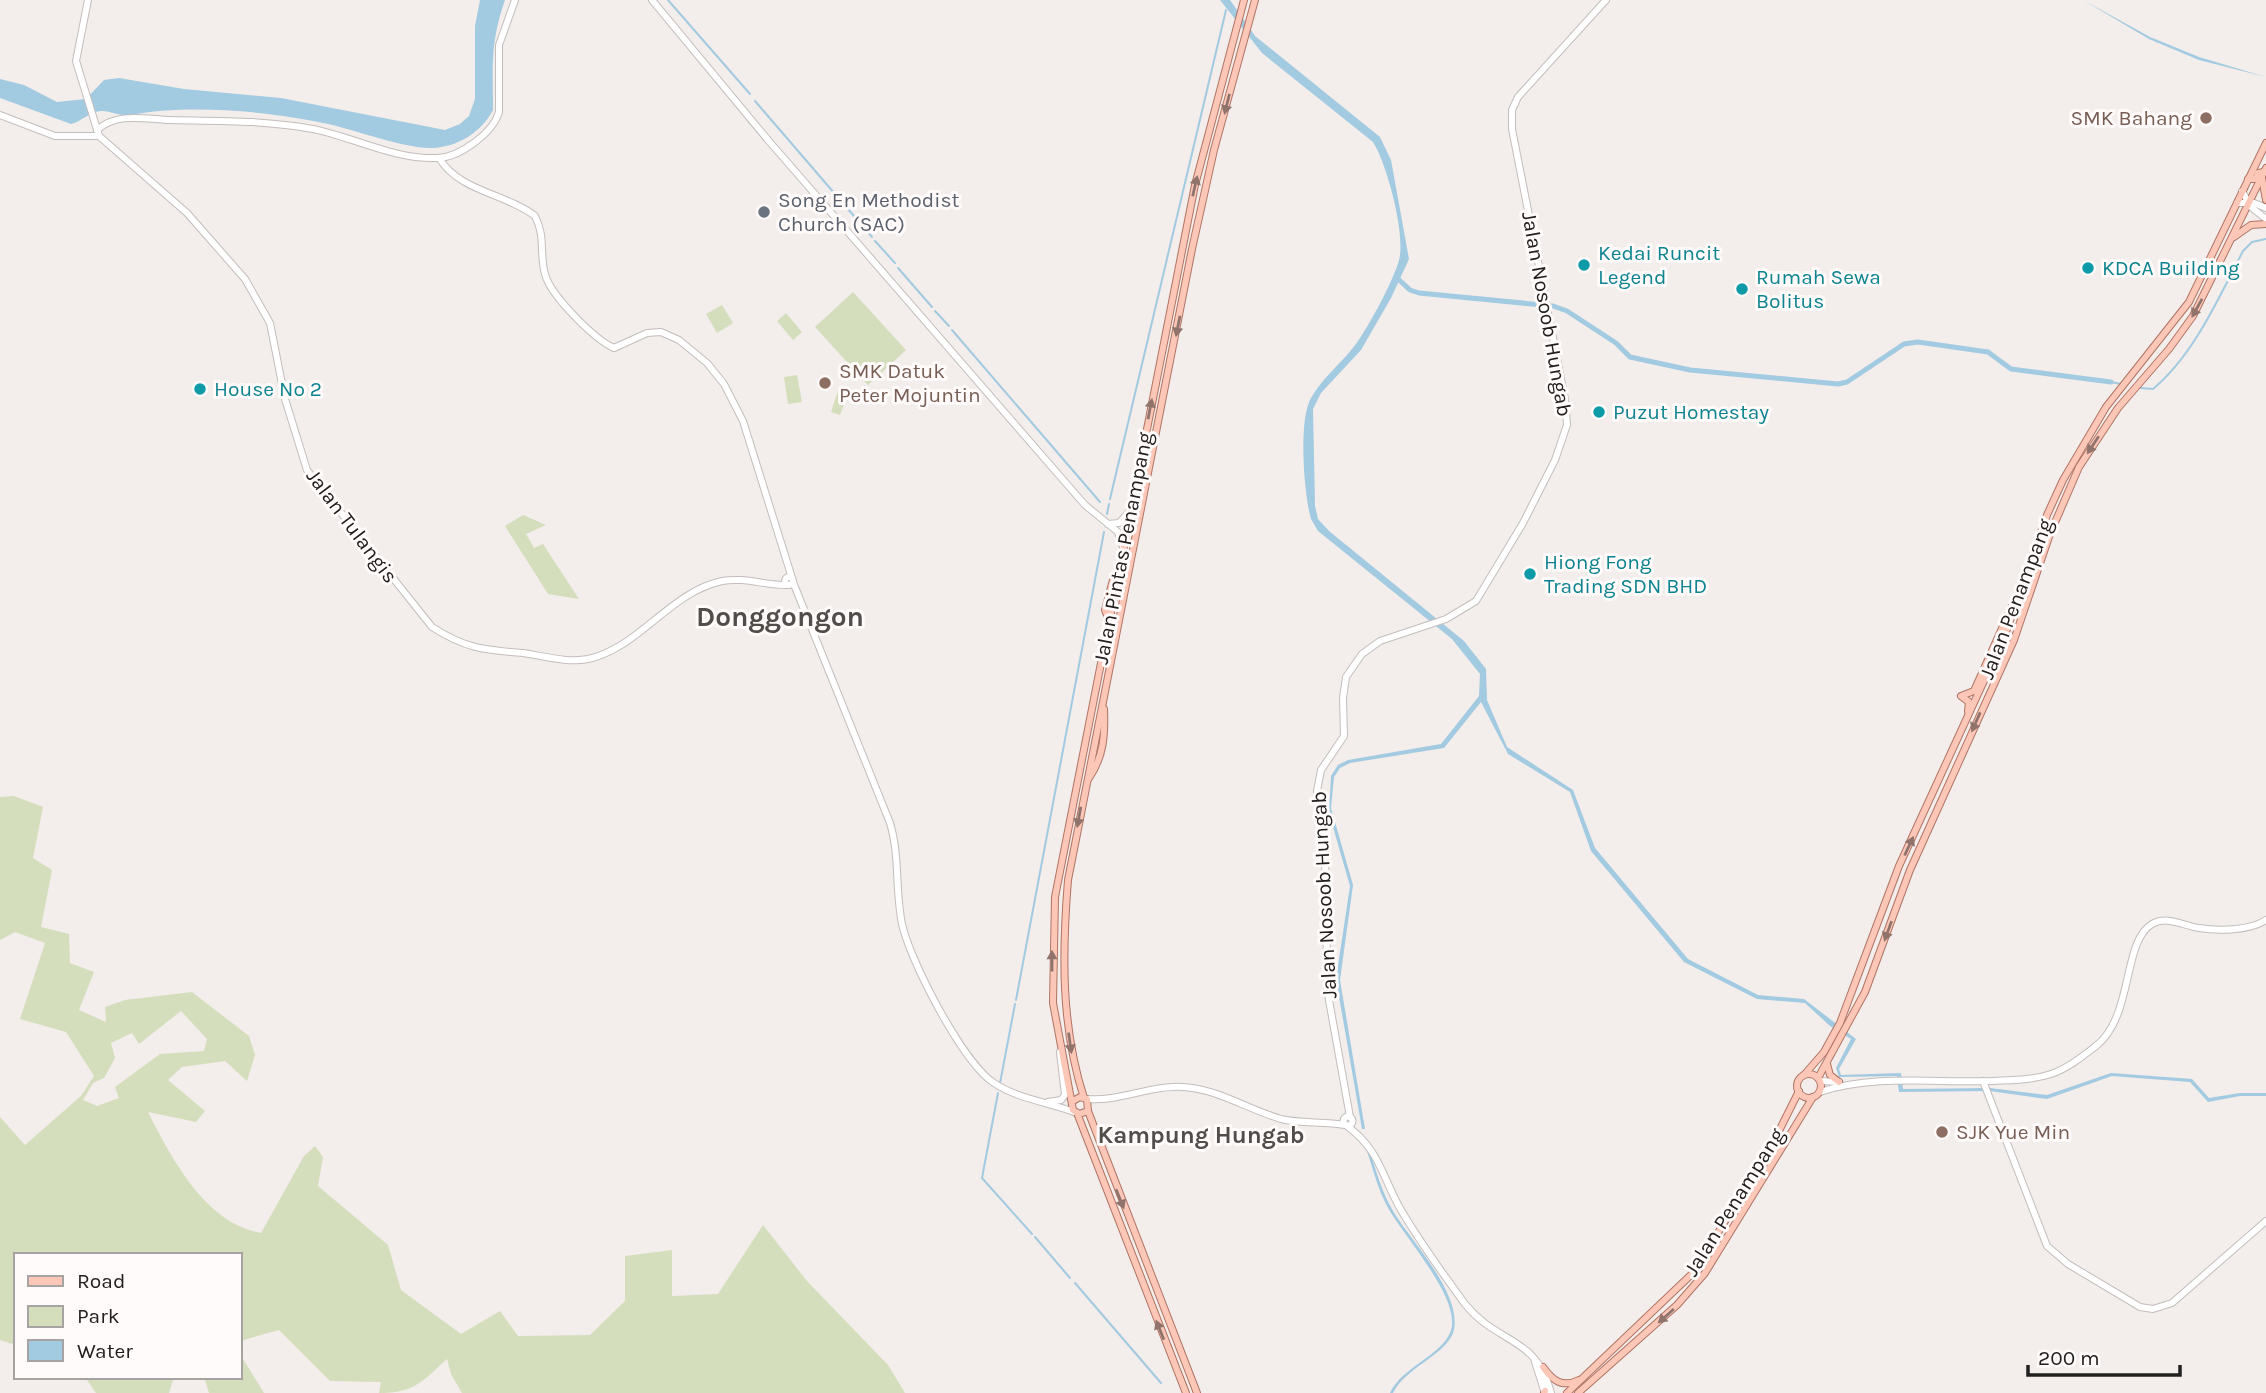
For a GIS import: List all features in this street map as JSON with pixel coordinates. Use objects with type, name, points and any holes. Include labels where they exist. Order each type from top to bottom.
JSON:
[{"type":"main road","name":"Jalan Tulangis","points":[[88,0],[76,61],[98,133],[187,214],[232,261],[260,300],[271,327],[285,399],[307,470],[432,627],[456,642],[477,649],[587,659],[614,648],[675,604],[709,586],[741,579],[768,583],[788,582]]},
{"type":"main road","points":[[0,115],[55,136],[98,133],[103,125],[139,117],[268,123],[315,130],[399,153],[439,158],[467,147],[496,121],[499,112],[499,45],[515,0]]},
{"type":"main road","points":[[652,0],[768,140],[1105,522],[1121,535],[1123,549]]},
{"type":"main road","name":"Jalan Pintas Penampang","points":[[1076,1113],[1060,1052],[1052,982],[1055,897],[1195,185],[1244,0]]},
{"type":"main road","name":"Jalan Pintas Penampang","points":[[1088,1110],[1070,1041],[1062,968],[1068,880],[1200,214],[1255,0]]},
{"type":"main road","name":"Jalan Nosoob Hungab","points":[[1347,1121],[1327,989],[1326,876],[1317,785],[1321,770],[1344,736],[1344,686],[1353,664],[1380,641],[1432,624],[1466,608],[1484,589],[1534,503],[1562,440],[1567,425],[1565,399],[1512,129],[1512,110],[1528,84],[1606,0]]},
{"type":"main road","name":"Jalan Penampang","points":[[1819,1080],[1899,866],[1967,720],[2011,617],[2063,480],[2094,425],[2189,302],[2266,143]]},
{"type":"main road","points":[[439,158],[446,168],[460,179],[535,216],[544,243],[545,277],[599,340],[614,348],[647,333],[668,334],[707,362],[724,384],[743,421],[787,560],[788,582],[802,607],[892,832],[902,925],[919,968],[975,1067],[1005,1089],[1076,1113],[1106,1100]]},
{"type":"main road","points":[[2248,179],[2253,180],[2264,172]]},
{"type":"main road","points":[[2264,172],[2266,200]]},
{"type":"main road","name":"Jalan Penampang","points":[[1804,1075],[1847,1028],[1869,982],[1910,870],[2014,640],[2050,534],[2079,467],[2133,390],[2169,349],[2193,316],[2264,172]]},
{"type":"main road","points":[[2230,241],[2250,225],[2266,221],[2248,202],[2242,191]]},
{"type":"main road","points":[[2237,202],[2248,202],[2266,208]]},
{"type":"main road","points":[[2227,224],[2232,223],[2236,229]]},
{"type":"main road","points":[[1105,522],[1119,523],[1130,511]]},
{"type":"main road","points":[[1967,720],[1969,702],[1961,696],[1974,691],[2015,601]]},
{"type":"main road","points":[[1109,620],[1113,619],[1122,605]]},
{"type":"main road","points":[[2011,617],[2019,617],[2024,608]]},
{"type":"main road","points":[[1086,782],[1097,767],[1105,735],[1104,696]]},
{"type":"main road","points":[[1086,734],[1092,727],[1098,726],[1105,735]]},
{"type":"main road","points":[[1854,1084],[1805,1097],[1799,1091],[1798,1081],[1804,1075],[1819,1080],[1854,1084],[1983,1081],[2051,1074],[2096,1046],[2120,1014],[2135,954],[2151,924],[2166,920],[2194,928],[2222,929],[2252,926],[2266,920]]},
{"type":"main road","points":[[1046,1102],[1061,1100],[1065,1095],[1060,1052]]},
{"type":"main road","points":[[1827,1064],[1832,1077],[1839,1082]]},
{"type":"main road","points":[[1819,1080],[1820,1092]]},
{"type":"main road","points":[[1983,1081],[2047,1246],[2068,1264],[2088,1273],[2140,1307],[2164,1307],[2266,1221]]},
{"type":"main road","points":[[1073,1101],[1106,1100],[1183,1087],[1210,1091],[1292,1122],[1347,1121],[1375,1153],[1410,1226],[1469,1309],[1488,1328],[1528,1349],[1556,1381],[1564,1384],[1589,1374]]},
{"type":"main road","name":"Jalan Penampang","points":[[1568,1392],[1695,1271],[1779,1133],[1799,1091]]},
{"type":"main road","name":"Jalan Penampang","points":[[1578,1393],[1677,1305],[1706,1273],[1813,1097]]},
{"type":"main road","points":[[1088,1110],[1197,1393]]},
{"type":"main road","points":[[1076,1113],[1186,1393]]},
{"type":"main road","points":[[1528,1349],[1538,1367],[1546,1392]]},
{"type":"main road","points":[[1543,1367],[1546,1392]]},
{"type":"green space","points":[[853,292],[906,350],[868,385],[815,327]]},
{"type":"green space","points":[[722,305],[733,323],[717,333],[706,314]]},
{"type":"green space","points":[[786,313],[802,332],[793,340],[777,321]]},
{"type":"green space","points":[[797,375],[802,402],[788,404],[784,377]]},
{"type":"green space","points":[[838,391],[848,394],[840,415],[831,412]]},
{"type":"green space","points":[[523,515],[546,525],[526,534],[534,548],[543,544],[579,599],[548,594],[505,526]]},
{"type":"green space","points":[[14,796],[43,807],[33,858],[52,870],[41,927],[69,934],[70,963],[94,972],[79,1010],[106,1022],[105,1007],[125,1000],[192,992],[249,1036],[255,1055],[247,1081],[225,1061],[182,1067],[168,1080],[205,1111],[196,1122],[148,1112],[192,1186],[207,1203],[241,1227],[261,1233],[304,1156],[315,1146],[323,1157],[318,1186],[388,1245],[401,1290],[461,1334],[500,1311],[518,1336],[590,1335],[625,1301],[625,1256],[672,1250],[672,1296],[718,1294],[763,1225],[807,1281],[888,1365],[905,1393],[462,1393],[451,1374],[447,1359],[409,1389],[379,1393],[381,1382],[330,1381],[279,1330],[242,1340],[242,1253],[14,1253],[14,1344],[0,1340],[0,1117],[25,1145],[81,1096],[94,1076],[66,1032],[20,1019],[45,943],[15,932],[0,940],[0,797]],"holes":[[[181,1011],[207,1039],[204,1051],[160,1054],[115,1087],[119,1098],[97,1106],[83,1100],[93,1083],[104,1078],[115,1058],[111,1043],[132,1033],[139,1044]]]},
{"type":"green space","points":[[242,1357],[264,1393],[209,1393],[205,1379],[242,1379]]},
{"type":"green space","points":[[86,1379],[173,1379],[169,1393],[96,1393]]},
{"type":"water","points":[[480,0],[505,0],[495,42],[493,110],[475,132],[459,142],[441,147],[409,146],[305,119],[229,110],[177,110],[127,115],[100,111],[71,124],[0,98],[0,79],[24,85],[57,102],[86,99],[104,80],[119,78],[184,89],[281,98],[445,130],[460,124],[469,116],[475,99],[475,26]]},
{"type":"water","points":[[1220,0],[1230,0],[1255,36],[1380,137],[1391,160],[1409,259],[1391,298],[1361,350],[1321,393],[1313,409],[1315,506],[1318,519],[1329,531],[1464,641],[1486,669],[1487,700],[1507,747],[1573,790],[1595,848],[1688,959],[1758,995],[1804,999],[1856,1039],[1839,1069],[1841,1075],[1901,1073],[1903,1089],[1990,1088],[2047,1095],[2111,1073],[2192,1079],[2209,1098],[2240,1093],[2266,1093],[2266,1096],[2240,1096],[2208,1102],[2190,1082],[2112,1076],[2047,1099],[1990,1091],[1899,1092],[1897,1076],[1839,1077],[1836,1068],[1851,1039],[1830,1026],[1805,1003],[1757,999],[1684,962],[1591,851],[1570,792],[1508,754],[1481,702],[1444,748],[1350,763],[1340,768],[1334,777],[1331,808],[1353,885],[1340,980],[1365,1129],[1362,1129],[1336,979],[1350,886],[1329,813],[1331,776],[1338,765],[1348,760],[1441,744],[1479,696],[1480,674],[1452,639],[1318,531],[1311,519],[1303,458],[1307,409],[1320,385],[1358,342],[1385,293],[1399,260],[1398,217],[1389,182],[1373,142],[1262,53]]},
{"type":"water","points":[[2083,0],[2150,37],[2199,57],[2266,77],[2199,60],[2149,39]]},
{"type":"water","points":[[1368,1145],[1389,1203],[1444,1286],[1455,1318],[1449,1341],[1406,1376],[1393,1393],[1390,1393],[1403,1376],[1445,1341],[1450,1333],[1452,1319],[1439,1285],[1385,1202],[1365,1146]]},
{"type":"waterway","points":[[668,0],[750,94]]},
{"type":"waterway","points":[[1110,499],[1226,10]]},
{"type":"waterway","points":[[755,101],[872,237]]},
{"type":"waterway","points":[[2140,388],[2153,389],[2181,360],[2215,306],[2243,251],[2252,242],[2266,239]]},
{"type":"waterway","points":[[875,241],[895,263]]},
{"type":"waterway","points":[[898,268],[932,307]]},
{"type":"waterway","points":[[1396,277],[1410,290],[1419,293],[1553,306],[1567,311],[1616,343],[1630,357],[1690,370],[1838,384],[1847,382],[1904,344],[1918,342],[1988,352],[2011,369],[2111,382]]},
{"type":"waterway","points":[[935,311],[949,326]]},
{"type":"waterway","points":[[952,330],[1100,502]]},
{"type":"waterway","points":[[2111,382],[2121,384]]},
{"type":"waterway","points":[[1107,514],[1109,504]]},
{"type":"waterway","points":[[1016,1000],[1104,532]]},
{"type":"waterway","points":[[1000,1083],[1015,1004]]},
{"type":"waterway","points":[[998,1093],[982,1178],[1032,1234]]},
{"type":"waterway","points":[[1035,1237],[1070,1278]]},
{"type":"waterway","points":[[1075,1283],[1161,1383]]},
{"type":"place","name":"SMK Bahang","points":[[2206,118]]},
{"type":"place","name":"Song En Methodist Church (SAC)","points":[[764,212]]},
{"type":"place","name":"Kedai Runcit Legend","points":[[1584,265]]},
{"type":"place","name":"KDCA Building","points":[[2088,268]]},
{"type":"place","name":"Rumah Sewa Bolitus","points":[[1742,289]]},
{"type":"place","name":"SMK Datuk Peter Mojuntin","points":[[825,383]]},
{"type":"place","name":"House No 2","points":[[200,389]]},
{"type":"place","name":"Puzut Homestay","points":[[1599,412]]},
{"type":"place","name":"Hiong Fong Trading SDN BHD","points":[[1530,574]]},
{"type":"place","name":"SJK Yue Min","points":[[1942,1132]]},
{"type":"district","name":"Donggongon","points":[[780,616]]},
{"type":"district","name":"Kampung Hungab","points":[[1201,1135]]}]
